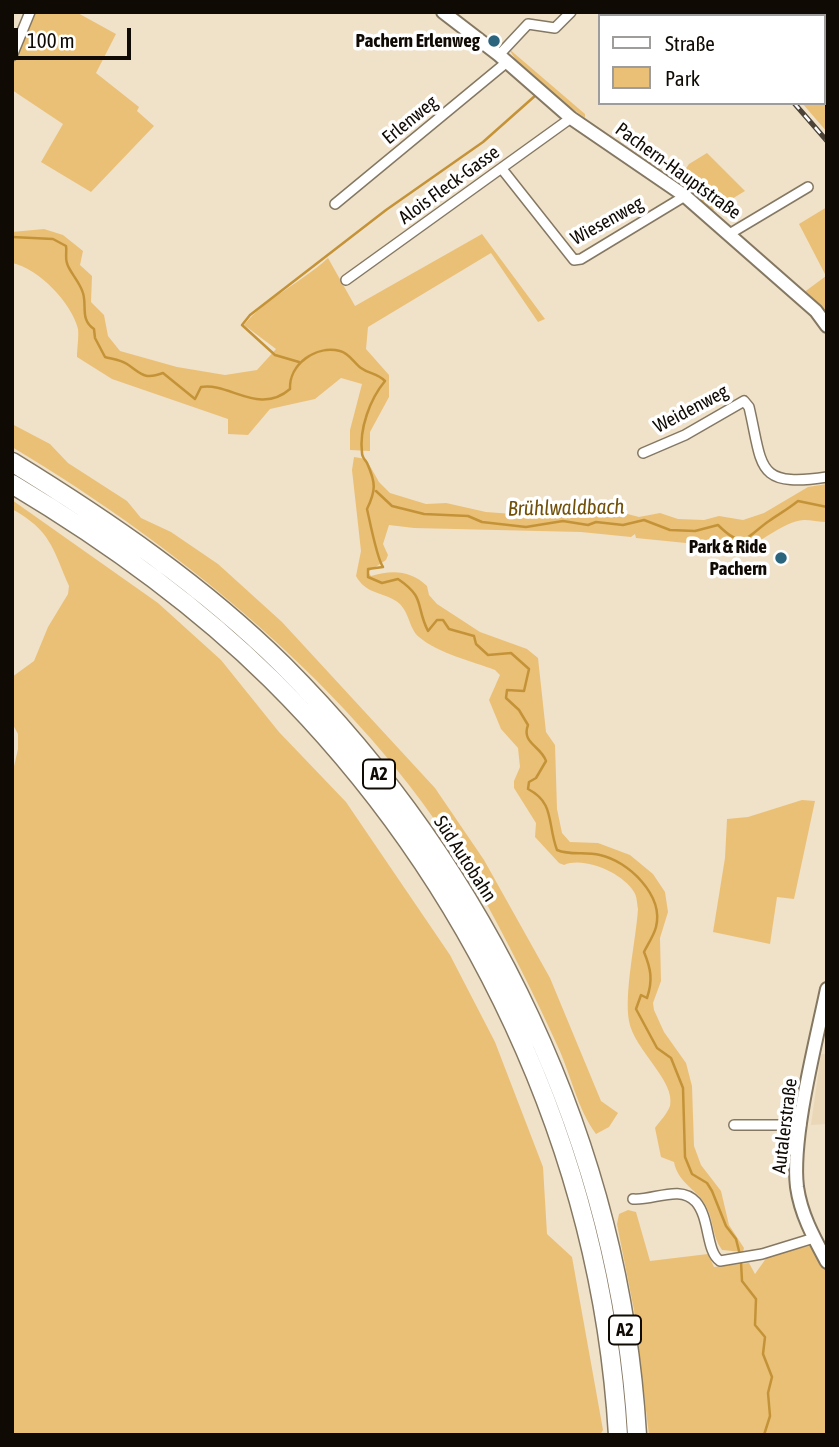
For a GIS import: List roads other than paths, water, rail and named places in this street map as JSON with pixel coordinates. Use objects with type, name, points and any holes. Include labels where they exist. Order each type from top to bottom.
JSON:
[{"type":"highway","name":"Süd Autobahn","points":[[12,463],[135,542],[211,601],[282,665],[353,741],[406,807],[450,870],[490,937],[527,1010],[565,1099],[605,1227],[628,1346],[637,1435]]},
{"type":"highway","name":"Süd Autobahn","points":[[12,484],[124,557],[201,615],[271,679],[339,752],[435,881],[480,956],[544,1092],[587,1232],[609,1348],[618,1435]]},
{"type":"main road","name":"Pachern-Hauptstraße","points":[[443,12],[571,118],[685,196],[731,233],[816,311],[827,326]]},
{"type":"main road","name":"Autalerstraße","points":[[827,989],[801,1125],[797,1185],[814,1238],[827,1262]]},
{"type":"street","points":[[12,56],[30,12]]},
{"type":"street","points":[[503,59],[528,24],[555,28],[571,12]]},
{"type":"street","name":"Erlenweg","points":[[335,204],[503,59]]},
{"type":"street","name":"Alois Fleck-Gasse","points":[[346,280],[571,118]]},
{"type":"street","name":"Wiesenweg","points":[[502,169],[573,260],[581,259],[685,196]]},
{"type":"street","points":[[731,233],[808,187]]},
{"type":"street","name":"Weidenweg","points":[[643,453],[685,435],[744,401],[749,407],[761,461],[770,475],[781,480],[827,477]]},
{"type":"street","points":[[734,1125],[801,1125]]},
{"type":"street","points":[[633,1199],[677,1193],[690,1196],[703,1212],[715,1258],[727,1260],[814,1238]]},
{"type":"waterway","points":[[299,362],[275,355],[242,325],[250,315],[386,210],[483,142],[536,95]]},
{"type":"waterway","points":[[12,237],[53,239],[66,246],[68,266],[83,293],[87,321],[94,329],[95,338],[105,357],[125,363],[144,375],[163,373],[195,399],[201,387],[222,389],[256,399],[278,396],[290,389],[291,380],[299,364],[313,354],[331,350],[343,352],[361,368],[385,381],[370,405],[362,434],[362,454],[374,486],[367,509],[383,567],[368,569],[368,577],[382,583],[398,579],[413,591],[428,631],[437,620],[443,620],[449,629],[474,636],[476,644],[488,655],[511,653],[529,669],[524,691],[507,690],[506,698],[519,710],[528,725],[529,740],[546,761],[536,778],[529,782],[528,789],[537,795],[546,807],[557,850],[600,855],[622,864],[641,881],[655,903],[656,927],[644,952],[650,969],[650,986],[647,998],[641,995],[636,1009],[657,1048],[671,1058],[683,1088],[685,1157],[692,1174],[707,1183],[712,1191],[726,1226],[736,1239],[740,1255]]},
{"type":"waterway","name":"Brühlwaldbach","points":[[376,491],[392,506],[424,514],[468,516],[482,522],[526,527],[563,521],[588,525],[596,522],[623,525],[644,520],[670,530],[695,531],[718,525],[739,539],[750,536],[798,501],[827,507]]},
{"type":"waterway","points":[[741,1262],[742,1281],[756,1299],[755,1325],[765,1337],[763,1354],[772,1377],[768,1393],[770,1416],[764,1435]]},
{"type":"railway","points":[[796,105],[827,141]]},
{"type":"place","name":"Pachern Erlenweg","points":[[494,41]]},
{"type":"place","name":"Park & Ride Pachern","points":[[781,558]]}]
